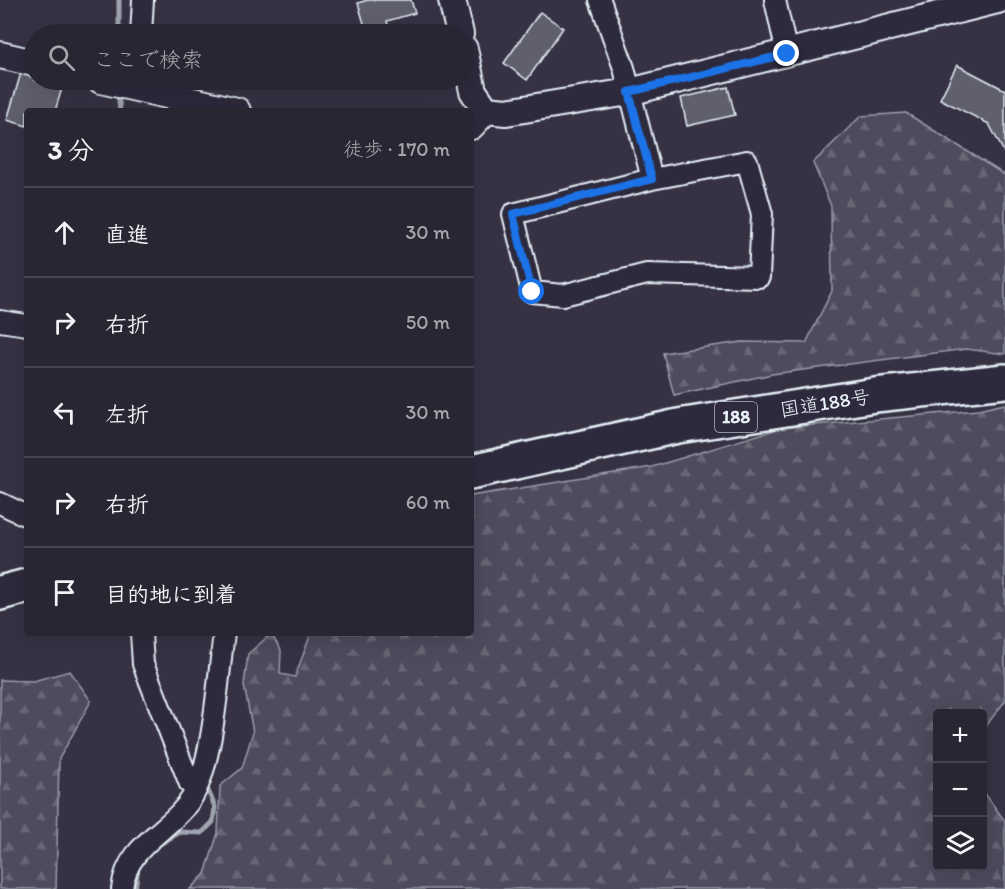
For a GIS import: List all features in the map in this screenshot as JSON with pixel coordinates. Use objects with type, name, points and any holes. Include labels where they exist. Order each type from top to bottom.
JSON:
[{"type":"highway","name":"国道188号","points":[[474,471],[678,426],[876,395],[1004,381]]},
{"type":"highway","points":[[0,593],[24,587]]},
{"type":"street","points":[[141,24],[142,0]]},
{"type":"street","points":[[452,0],[458,24]]},
{"type":"street","points":[[600,0],[624,68],[652,179]]},
{"type":"street","points":[[775,0],[787,54]]},
{"type":"street","points":[[473,90],[478,118],[629,92],[998,0]]},
{"type":"street","points":[[0,56],[24,61]]},
{"type":"street","points":[[138,90],[222,108]]},
{"type":"street","points":[[747,161],[762,214],[759,278],[647,274],[562,295],[532,292],[513,214],[652,179],[747,161]]},
{"type":"street","points":[[0,321],[24,325]]},
{"type":"street","points":[[0,503],[24,515]]},
{"type":"street","points":[[141,636],[143,664],[151,689],[190,784],[200,779]]},
{"type":"street","points":[[122,889],[132,858],[146,841],[178,815],[200,779],[224,636]]},
{"type":"green space","points":[[906,113],[1005,175],[1005,354],[966,349],[772,374],[674,395],[663,353],[742,342],[806,343],[832,291],[831,206],[813,163],[861,116]]},
{"type":"green space","points":[[1005,404],[1005,701],[987,724],[987,709],[933,709],[933,871],[987,871],[987,796],[1005,821],[1005,889],[190,889],[205,874],[218,833],[220,786],[242,768],[253,732],[244,685],[248,654],[269,636],[272,636],[281,650],[280,674],[295,677],[310,636],[474,636],[474,496],[652,467],[781,428],[978,410]]},
{"type":"green space","points":[[70,671],[91,701],[59,759],[56,889],[0,889],[0,680],[33,681]]},
{"type":"building","points":[[368,0],[411,0],[415,13],[387,21],[388,24],[364,24],[358,3]]},
{"type":"building","points":[[540,12],[563,28],[527,80],[504,63]]},
{"type":"building","points":[[957,65],[1005,90],[1005,154],[989,124],[940,99]]},
{"type":"building","points":[[21,73],[24,74],[24,90],[61,90],[56,108],[24,108],[24,125],[7,120]]},
{"type":"building","points":[[728,87],[735,115],[687,126],[681,98]]},
{"type":"waterway","points":[[119,0],[119,24]]},
{"type":"waterway","points":[[118,92],[120,108]]},
{"type":"waterway","points":[[158,845],[180,832],[202,833],[213,822],[215,807],[204,781]]},
{"type":"waterway","points":[[135,889],[138,867]]},
{"type":"route","points":[[532,292],[513,214],[652,179],[629,92],[787,54]]}]
